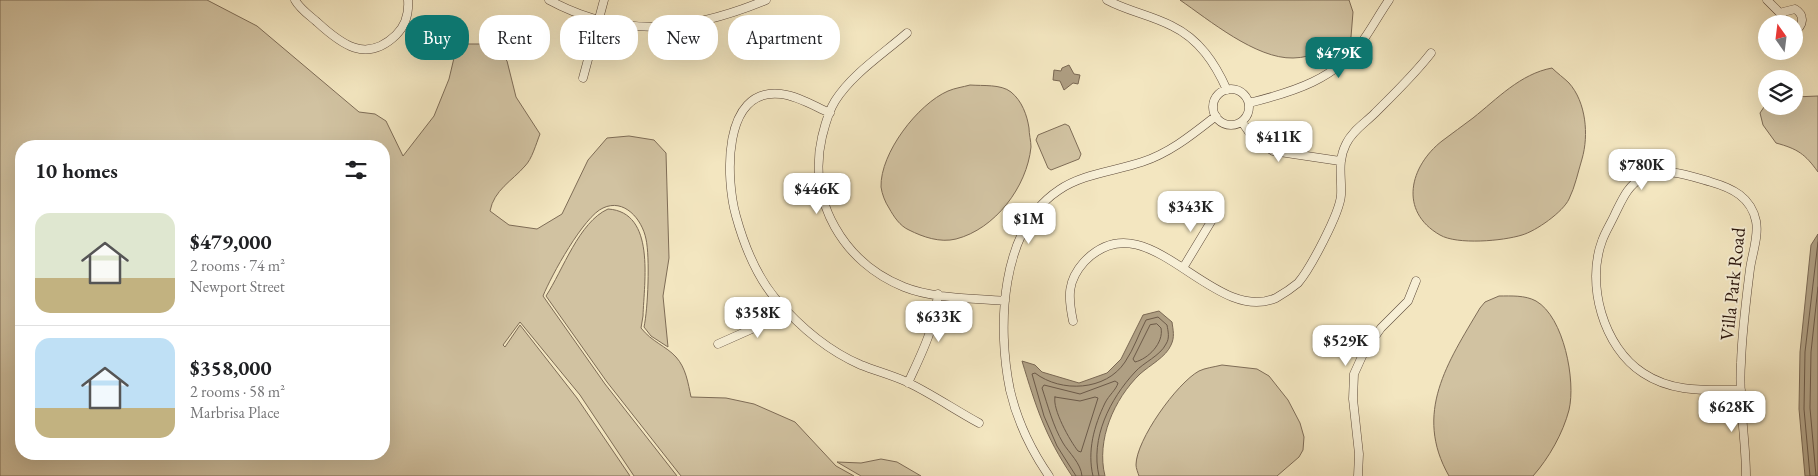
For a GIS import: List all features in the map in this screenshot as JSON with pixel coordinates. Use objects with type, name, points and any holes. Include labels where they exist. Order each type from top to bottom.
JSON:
[{"type":"street","points":[[295,0],[338,41],[359,50],[381,46],[399,32],[407,14],[408,0]]},
{"type":"street","points":[[549,0],[586,15]]},
{"type":"street","points":[[600,15],[604,0]]},
{"type":"street","points":[[638,26],[663,28],[708,20],[766,0]]},
{"type":"street","points":[[1107,0],[1172,26],[1192,38],[1217,69],[1227,90]]},
{"type":"street","points":[[1249,103],[1302,88],[1323,78],[1350,55],[1363,40],[1389,0]]},
{"type":"street","points":[[1767,0],[1781,14],[1791,9],[1801,15]]},
{"type":"street","points":[[906,33],[854,78],[835,101],[820,147],[818,170],[822,196],[840,237],[870,269],[888,280],[906,288],[938,294],[1006,301]]},
{"type":"street","points":[[1072,321],[1068,300],[1069,286],[1075,273],[1094,253],[1109,246],[1122,243],[1147,248],[1231,296],[1251,301],[1275,298],[1288,290],[1298,282],[1331,227],[1339,208],[1341,196],[1340,160],[1347,141],[1356,129],[1414,75],[1431,53]]},
{"type":"street","points":[[583,78],[588,60]]},
{"type":"street","points":[[1237,90],[1242,92],[1249,103],[1249,112],[1242,122],[1225,124],[1216,116],[1214,102],[1221,92],[1237,90]]},
{"type":"street","points":[[830,114],[796,98],[779,94],[754,100],[744,108],[737,119],[733,135],[730,180],[736,215],[751,260],[774,296],[815,339],[860,364],[908,382],[979,424]]},
{"type":"street","points":[[1048,476],[1027,440],[1010,391],[1003,332],[1012,263],[1020,238],[1030,217],[1049,197],[1061,188],[1084,178],[1144,162],[1170,150],[1216,116]]},
{"type":"street","points":[[1242,122],[1254,138],[1273,151],[1340,160]]},
{"type":"street","name":"Villa Park Road","points":[[1741,390],[1685,390],[1661,383],[1642,373],[1630,362],[1614,340],[1598,298],[1596,273],[1598,257],[1602,241],[1625,194],[1641,178],[1661,171],[1671,171],[1730,187],[1745,198],[1752,209],[1757,232],[1744,314],[1741,390],[1746,476]]},
{"type":"street","points":[[1183,268],[1218,210]]},
{"type":"street","points":[[1358,476],[1359,454],[1353,398],[1354,374],[1364,352],[1381,328],[1408,301],[1416,281]]},
{"type":"street","points":[[908,382],[930,336],[935,320],[938,294]]},
{"type":"street","points":[[718,344],[763,324],[785,309]]},
{"type":"shaded area","points":[[0,0],[207,0],[257,26],[359,112],[375,114],[386,121],[403,156],[434,116],[449,79],[454,60],[469,60],[469,44],[479,44],[479,60],[507,61],[516,97],[540,134],[527,163],[499,191],[492,204],[490,211],[509,225],[537,229],[562,214],[588,160],[607,138],[629,136],[654,140],[666,153],[669,258],[663,296],[668,347],[651,336],[644,327],[648,283],[646,239],[641,224],[625,208],[611,206],[595,213],[560,261],[543,296],[605,384],[677,476],[634,476],[580,395],[520,322],[503,345],[505,347],[520,325],[577,398],[630,476],[0,476]]},
{"type":"shaded area","points":[[1180,0],[1349,0],[1353,12],[1351,37],[1308,56],[1279,57],[1264,52],[1234,37]]},
{"type":"shaded area","points":[[1552,68],[1575,91],[1585,119],[1585,140],[1582,159],[1575,184],[1566,204],[1541,225],[1528,233],[1514,237],[1468,241],[1440,235],[1427,225],[1418,214],[1414,201],[1413,188],[1416,175],[1422,163],[1442,141],[1519,81],[1540,71]]},
{"type":"shaded area","points":[[970,85],[1007,89],[1018,100],[1025,113],[1029,128],[1031,147],[1028,162],[1016,191],[1007,204],[984,226],[956,239],[932,239],[906,228],[895,218],[882,192],[882,174],[894,145],[913,118],[936,97],[951,90]]},
{"type":"shaded area","points":[[1818,96],[1818,172],[1800,153],[1776,143],[1763,125],[1760,115],[1803,115],[1803,97]]},
{"type":"shaded area","points":[[1065,124],[1069,126],[1081,154],[1079,159],[1051,170],[1048,168],[1036,140],[1038,135]]},
{"type":"shaded area","points":[[608,209],[623,213],[634,222],[640,235],[644,251],[645,268],[641,328],[679,361],[686,376],[691,397],[726,398],[754,404],[795,422],[836,466],[854,476],[681,476],[607,382],[546,296],[580,235],[588,224]]},
{"type":"shaded area","points":[[1499,296],[1518,296],[1532,299],[1546,309],[1554,321],[1561,335],[1569,367],[1571,398],[1569,410],[1555,445],[1533,476],[1449,476],[1439,453],[1434,431],[1435,409],[1439,389],[1457,348],[1480,308],[1485,302]]},
{"type":"shaded area","points":[[1222,365],[1257,369],[1269,376],[1288,400],[1300,423],[1304,437],[1303,450],[1299,457],[1277,476],[1139,476],[1136,465],[1143,441],[1169,399],[1190,377],[1199,371]]},
{"type":"shaded area","points":[[881,459],[897,462],[921,476],[861,476],[837,462],[861,463]]},
{"type":"water","points":[[1069,65],[1074,74],[1080,75],[1078,84],[1073,83],[1064,90],[1060,81],[1053,80],[1054,70],[1061,71],[1062,68]]},
{"type":"water","points":[[1818,234],[1818,476],[1805,476],[1799,409],[1800,352],[1811,245]]},
{"type":"water","points":[[1159,311],[1172,322],[1172,342],[1169,349],[1131,384],[1115,408],[1105,434],[1103,462],[1105,476],[1072,476],[1055,448],[1042,421],[1022,361],[1035,365],[1042,372],[1079,383],[1107,373],[1121,359],[1143,315]]}]
